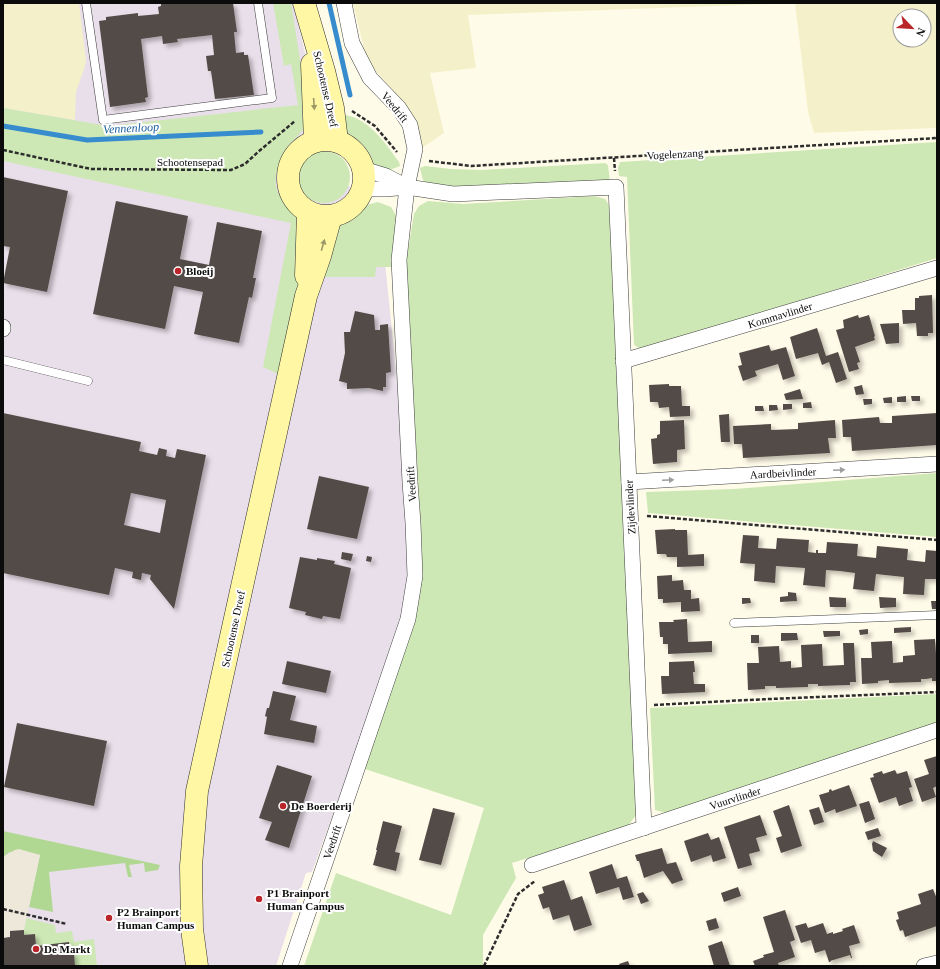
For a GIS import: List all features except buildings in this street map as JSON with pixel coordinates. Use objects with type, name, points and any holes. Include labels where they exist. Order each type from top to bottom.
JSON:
[{"type":"street","name":"Schootense Dreef","points":[[304,3],[324,71],[324,110],[315,141]]},
{"type":"street","name":"Veedrift","points":[[290,966],[408,619],[415,576],[399,260],[407,186],[415,149],[410,125],[399,108],[370,78],[352,43],[344,3]]},
{"type":"street","name":"Schootense Dreef","points":[[324,110],[337,142]]},
{"type":"street","points":[[326,140],[337,142],[349,147],[358,157],[363,179],[358,199],[351,207],[342,213],[331,216],[320,216],[308,212],[297,202],[290,189],[288,174],[293,160],[302,148],[315,141],[326,140]]},
{"type":"street","points":[[363,179],[386,176],[407,186]]},
{"type":"street","points":[[363,179],[386,189],[407,186]]},
{"type":"street","name":"Zijdevlinder","points":[[407,186],[453,194],[616,187],[644,828]]},
{"type":"street","name":"Schootense Dreef","points":[[306,296],[308,212]]},
{"type":"street","name":"Schootense Dreef","points":[[197,966],[192,929],[191,866],[197,790],[306,296],[320,256],[331,216]]},
{"type":"street","name":"Kommavlinder","points":[[623,361],[937,268]]},
{"type":"street","name":"Aardbeivlinder","points":[[629,482],[937,464]]},
{"type":"street","name":"Vuurvlinder","points":[[532,865],[937,730]]},
{"type":"street","points":[[924,966],[937,963]]},
{"type":"lane","points":[[86,3],[102,120],[272,98],[258,3]]},
{"type":"lane","points":[[3,360],[88,381]]},
{"type":"lane","points":[[734,623],[937,615]]},
{"type":"path","points":[[324,110],[349,109],[375,126],[399,153],[413,158]]},
{"type":"path","name":"Schootensepad","points":[[3,150],[91,169],[231,170],[246,164],[291,123],[300,117],[324,110]]},
{"type":"path","name":"Vogelenzang","points":[[413,158],[437,163],[472,166],[937,138]]},
{"type":"path","points":[[630,514],[937,540]]},
{"type":"path","points":[[638,706],[937,692]]},
{"type":"path","points":[[484,966],[518,894],[537,880],[532,865]]},
{"type":"path","points":[[3,909],[67,924]]},
{"type":"shaded area","points":[[3,3],[293,3],[334,173],[380,214],[410,505],[407,610],[312,872],[306,873],[276,966],[3,966]]},
{"type":"shaded area","points":[[3,3],[79,3],[86,61],[76,92],[75,120],[3,108]]},
{"type":"shaded area","points":[[353,3],[795,3],[468,15],[476,68],[430,73],[444,133],[422,148],[401,100],[367,61]]},
{"type":"shaded area","points":[[795,3],[937,3],[937,128],[814,133],[808,112]]},
{"type":"shaded area","points":[[19,849],[40,855],[24,930],[10,931],[10,937],[3,938],[3,857]]},
{"type":"green space","points":[[273,3],[291,3],[308,109],[306,124],[287,147],[279,163],[276,178],[276,187],[280,196],[299,220],[299,282],[280,375],[263,367],[291,223],[3,161],[3,108],[108,126],[298,105],[291,64],[284,66]]},
{"type":"green space","points":[[344,115],[361,121],[376,132],[399,162],[400,166],[390,170],[375,167],[360,146],[346,133]]},
{"type":"green space","points":[[937,142],[937,258],[651,347],[641,349],[634,345],[627,177],[619,176],[618,168],[620,162]]},
{"type":"green space","points":[[319,151],[329,151],[343,158],[350,172],[350,182],[343,196],[329,203],[319,203],[309,199],[302,192],[298,182],[298,172],[302,162],[309,155]]},
{"type":"green space","points":[[605,163],[608,165],[610,182],[455,192],[428,184],[423,180],[420,168],[425,166],[481,170]]},
{"type":"green space","points":[[594,196],[605,199],[610,207],[636,815],[628,826],[512,863],[516,878],[483,935],[483,966],[304,966],[336,873],[451,915],[484,808],[365,769],[413,627],[421,579],[422,549],[406,277],[407,256],[414,214],[419,206],[428,201],[463,204]]},
{"type":"green space","points":[[378,202],[391,207],[397,217],[394,267],[376,267],[375,277],[320,277],[339,224],[367,205]]},
{"type":"green space","points":[[937,473],[937,537],[648,513],[646,492],[734,489]]},
{"type":"green space","points":[[937,694],[937,722],[666,813],[655,810],[650,708]]},
{"type":"green space","points":[[3,831],[160,865],[158,870],[145,872],[144,863],[129,865],[132,877],[128,877],[125,863],[49,872],[53,912],[29,907],[40,855],[10,852],[3,857]]},
{"type":"green space","points":[[26,918],[55,925],[56,933],[72,931],[74,942],[94,939],[97,966],[75,966],[74,953],[70,953],[69,943],[36,946],[35,934],[24,935]]},
{"type":"waterway","name":"Vennenloop","points":[[329,3],[350,95]]},
{"type":"waterway","name":"Vennenloop","points":[[3,126],[87,140],[261,132]]},
{"type":"place","name":"Bloeij","points":[[178,271]]},
{"type":"place","name":"De Boerderij","points":[[283,806]]},
{"type":"place","name":"P1 Brainport Human Campus","points":[[259,899]]},
{"type":"place","name":"P2 Brainport Human Campus","points":[[109,918]]},
{"type":"place","name":"De Markt","points":[[36,949]]}]
